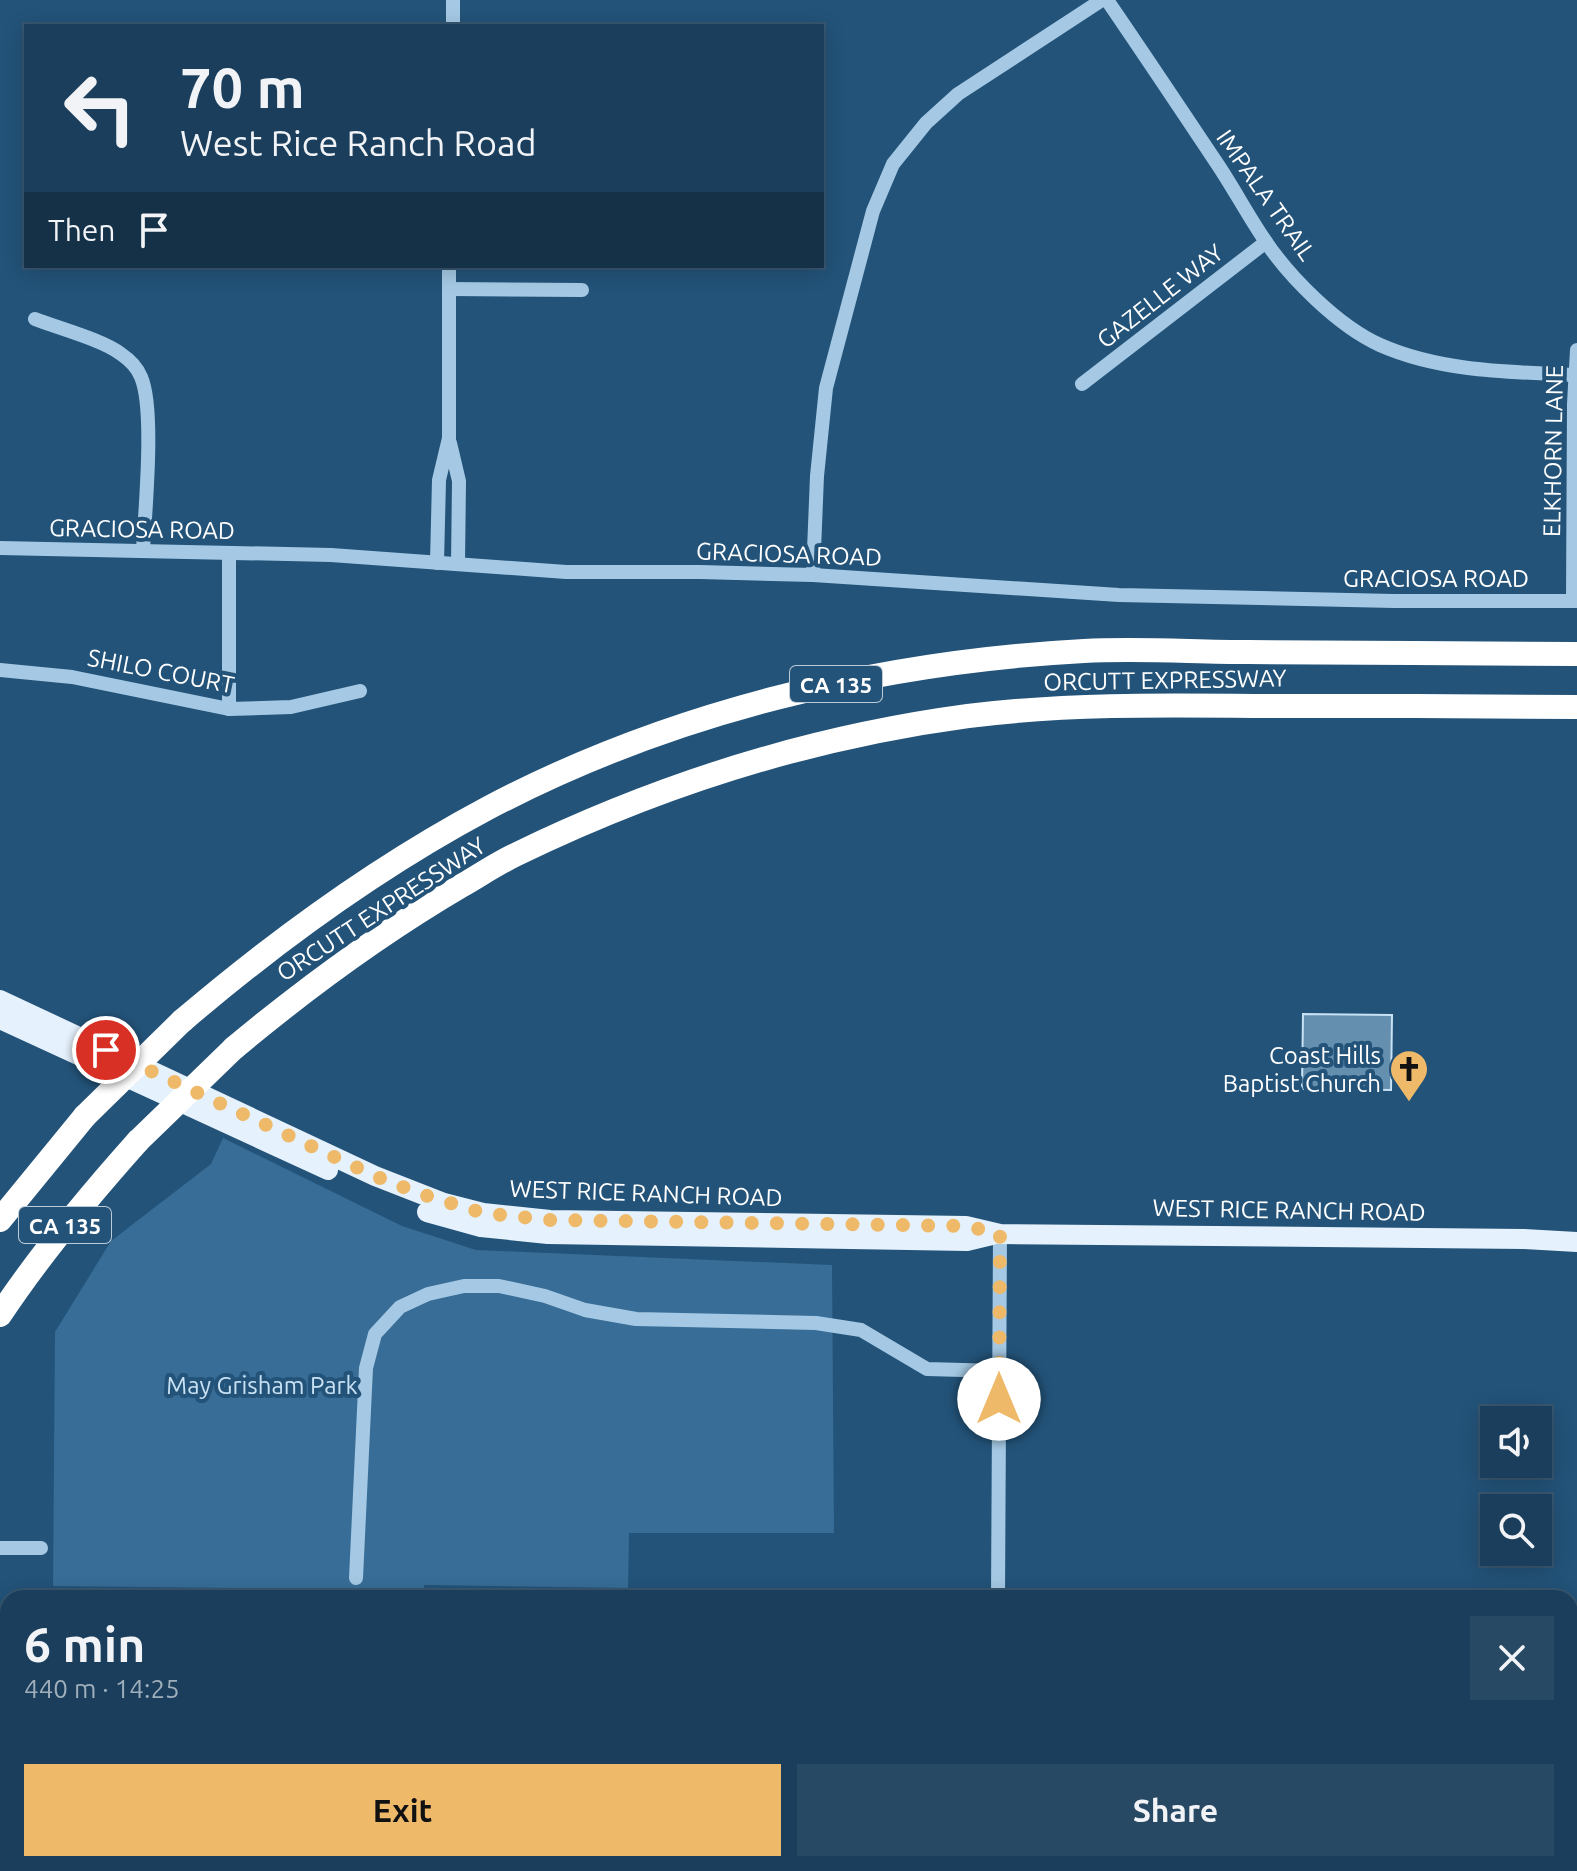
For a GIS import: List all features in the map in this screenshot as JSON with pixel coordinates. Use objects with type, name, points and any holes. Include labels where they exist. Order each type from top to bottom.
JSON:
[{"type":"highway","name":"ORCUTT EXPRESSWAY","points":[[0,1220],[85,1116],[182,1021],[253,960],[410,852],[490,807],[613,751],[718,715],[838,683],[941,665],[1085,651],[1577,654]]},
{"type":"highway","name":"ORCUTT EXPRESSWAY","points":[[0,1315],[35,1263],[82,1203],[138,1141],[234,1048],[286,1005],[352,956],[431,904],[515,855],[627,805],[732,767],[846,738],[970,716],[1105,705],[1577,707]]},
{"type":"main road","name":"WEST RICE RANCH ROAD","points":[[0,1000],[375,1176],[444,1203],[483,1213],[550,1220],[966,1226],[1000,1234]]},
{"type":"main road","name":"WEST RICE RANCH ROAD","points":[[0,1019],[373,1191],[438,1216],[481,1227],[548,1234],[967,1241],[1000,1234],[1577,1242]]},
{"type":"street","points":[[453,0],[453,24]]},
{"type":"street","points":[[813,575],[817,476],[826,388],[873,211],[893,164],[926,123],[958,94],[1105,0]]},
{"type":"street","name":"IMPALA TRAIL","points":[[1105,0],[1231,185],[1266,242],[1301,284],[1346,325],[1379,345],[1426,361],[1500,371],[1576,375]]},
{"type":"street","name":"GAZELLE WAY","points":[[1082,384],[1266,242]]},
{"type":"street","points":[[449,268],[449,438],[459,481],[458,564]]},
{"type":"street","points":[[449,289],[582,290]]},
{"type":"street","points":[[35,319],[119,351],[135,365],[142,379],[147,434],[143,550]]},
{"type":"street","name":"ELKHORN LANE","points":[[1575,601],[1577,350]]},
{"type":"street","points":[[437,563],[439,480],[449,438]]},
{"type":"street","name":"GRACIOSA ROAD","points":[[0,548],[331,555],[566,572],[813,575],[1119,595],[1575,601]]},
{"type":"street","points":[[229,553],[229,709]]},
{"type":"street","name":"SHILO COURT","points":[[0,670],[72,677],[229,709],[291,707],[360,691]]},
{"type":"street","points":[[998,1590],[1000,1234]]},
{"type":"street","points":[[356,1578],[369,1357],[375,1334],[400,1307],[428,1294],[464,1286],[499,1286],[545,1296],[585,1310],[636,1319],[816,1323],[861,1330],[927,1369],[999,1371]]},
{"type":"street","points":[[0,1548],[41,1548]]},
{"type":"green space","name":"May Grisham Park","points":[[223,1138],[402,1226],[476,1250],[832,1265],[834,1533],[629,1533],[628,1588],[424,1585],[424,1590],[53,1586],[55,1332],[111,1241],[211,1164]]},
{"type":"building","points":[[1303,1014],[1392,1015],[1391,1090],[1302,1089]]},
{"type":"place","name":"Coast Hills Baptist Church","points":[[1409,1103]]},
{"type":"route","points":[[106,1050],[375,1176],[444,1203],[483,1213],[550,1220],[966,1226],[1000,1234],[999,1399]]}]
